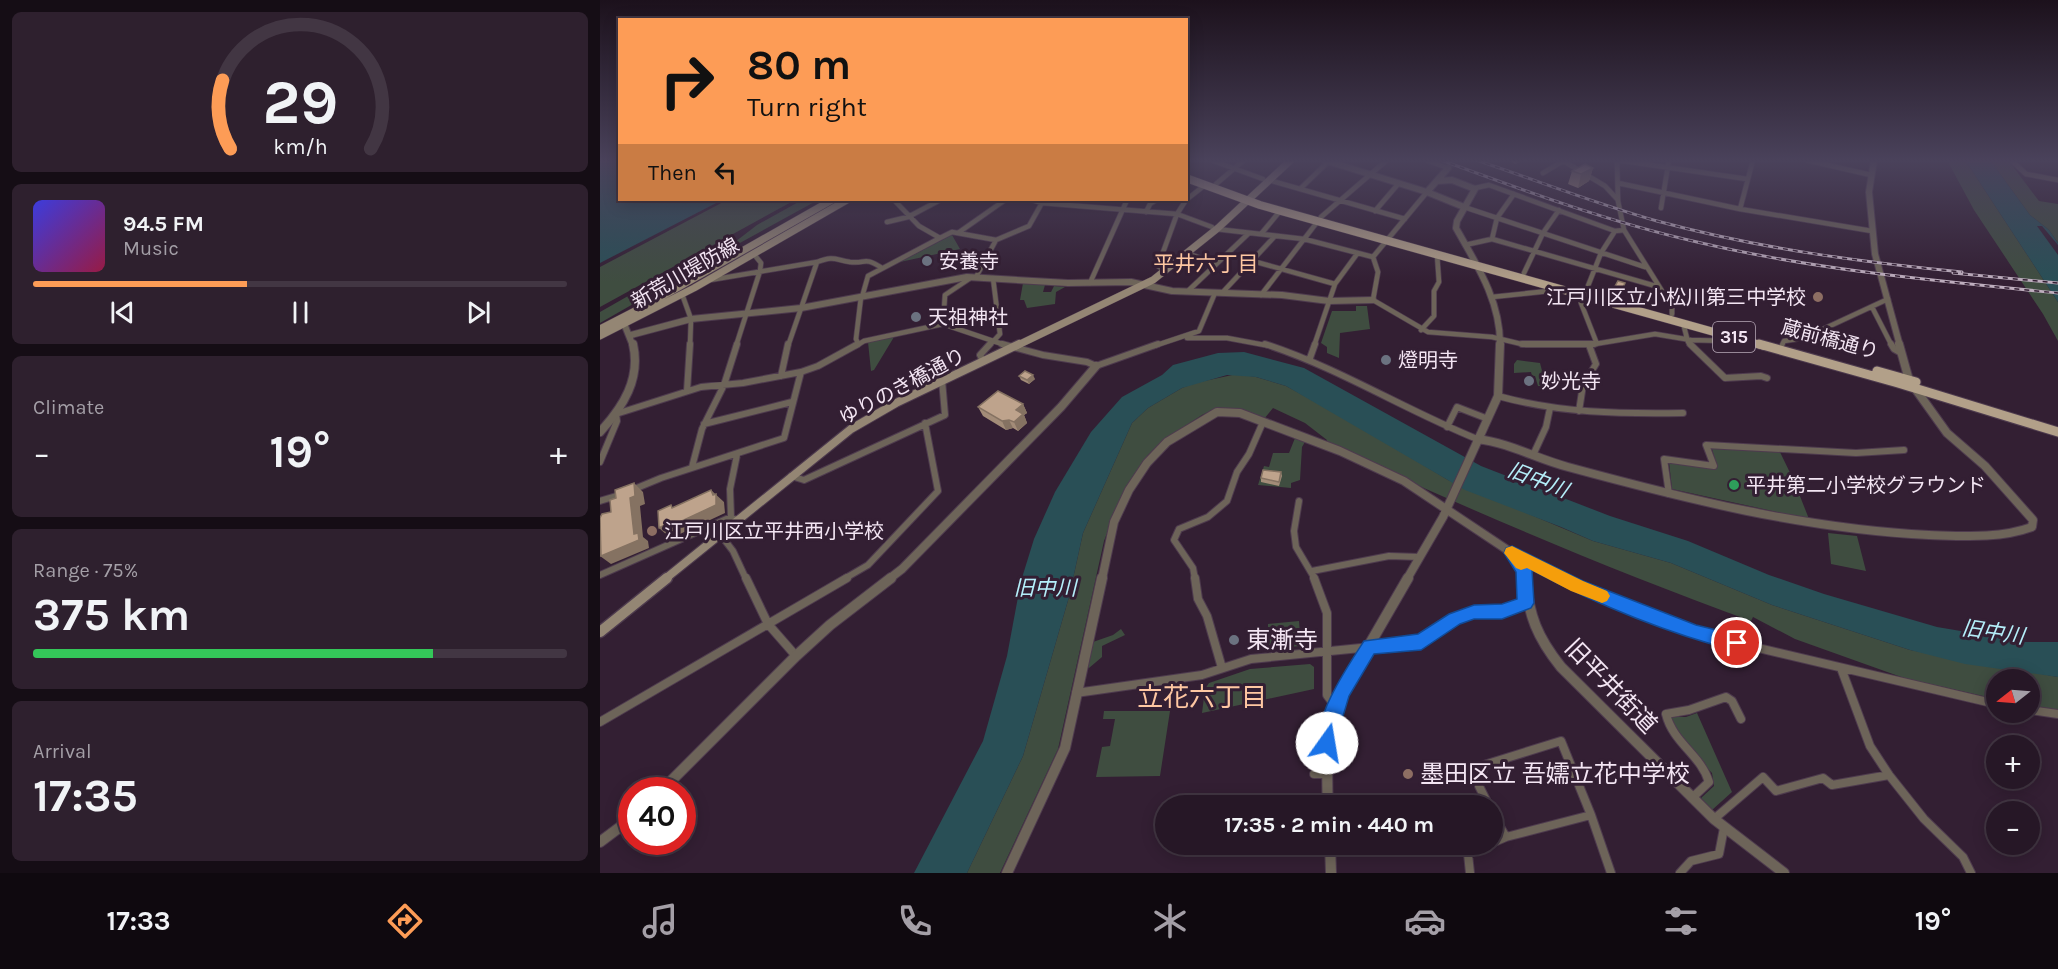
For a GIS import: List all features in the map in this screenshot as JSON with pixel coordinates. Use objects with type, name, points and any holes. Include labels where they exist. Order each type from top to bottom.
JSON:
[{"type":"main road","name":"新荒川堤防線","points":[[600,329],[830,201]]},
{"type":"main road","name":"新荒川堤防線","points":[[600,336],[625,326],[845,201]]},
{"type":"main road","name":"ゆりのき橋通り","points":[[600,632],[720,534],[734,519],[836,439],[866,419],[942,380],[1144,284],[1166,271],[1243,201]]},
{"type":"main road","name":"315","points":[[1253,201],[1280,211],[1319,219]]},
{"type":"main road","name":"315","points":[[1256,201],[1457,255],[1473,263]]},
{"type":"main road","name":"315","points":[[1389,238],[1437,254],[1491,267]]},
{"type":"main road","name":"蔵前橋通り","points":[[1491,267],[1524,273],[1683,323],[1912,384]]},
{"type":"main road","name":"蔵前橋通り","points":[[1491,267],[1556,288],[1672,314],[2058,425]]},
{"type":"main road","points":[[625,326],[631,318],[685,287],[688,282]]},
{"type":"main road","name":"蔵前橋通り","points":[[1974,402],[2058,432]]},
{"type":"street","points":[[895,201],[908,217],[940,238]]},
{"type":"street","points":[[887,222],[908,217],[938,201]]},
{"type":"street","points":[[958,233],[1004,201]]},
{"type":"street","points":[[858,343],[856,339],[861,297],[868,276],[952,232],[996,240],[1029,226],[1044,201],[1177,214],[1214,228],[1304,238],[1357,254],[1373,256]]},
{"type":"street","points":[[1090,283],[1126,201]]},
{"type":"street","points":[[1146,212],[1154,201]]},
{"type":"street","points":[[1166,271],[1158,266],[1177,214],[1184,201]]},
{"type":"street","points":[[1261,295],[1319,219],[1340,201],[1405,219]]},
{"type":"street","points":[[1375,212],[1384,201]]},
{"type":"street","points":[[1373,256],[1420,201]]},
{"type":"street","points":[[1449,201],[1645,267]]},
{"type":"street","points":[[1328,795],[1327,743],[1342,692],[1370,647],[1447,509],[1498,396],[1499,318],[1492,297],[1456,228],[1457,220],[1468,201]]},
{"type":"street","points":[[1492,239],[1497,218],[1509,201]]},
{"type":"street","points":[[1533,201],[1616,231],[1624,230]]},
{"type":"street","points":[[1618,201],[1624,230],[1672,308],[1672,314]]},
{"type":"street","points":[[1661,208],[1662,201]]},
{"type":"street","points":[[1700,201],[1872,231]]},
{"type":"street","points":[[1740,209],[1742,201]]},
{"type":"street","points":[[1174,340],[1199,337],[1229,338],[1262,344],[1310,358],[1447,427],[1477,439],[1508,443],[1561,465],[1669,494],[1794,522],[1872,532],[1990,535],[2013,533],[2032,527],[2032,520],[2029,516],[1985,466],[1947,433],[1912,384],[1901,354],[1875,254],[1870,201]]},
{"type":"street","points":[[1524,273],[1543,233],[1559,210]]},
{"type":"street","points":[[1261,234],[1280,211]]},
{"type":"street","points":[[1597,344],[1581,303],[1583,293],[1601,253],[1616,231]]},
{"type":"street","points":[[1188,291],[1249,233]]},
{"type":"street","points":[[675,777],[796,656],[830,625],[902,569],[1061,407],[1096,366],[1199,331],[1219,293],[1275,236]]},
{"type":"street","points":[[1465,245],[1492,239],[1659,287]]},
{"type":"street","points":[[944,324],[945,295],[974,277],[996,240]]},
{"type":"street","points":[[692,467],[704,424],[724,385],[760,272],[761,263],[753,253]]},
{"type":"street","points":[[1187,253],[1216,264]]},
{"type":"street","points":[[1228,254],[1335,284]]},
{"type":"street","points":[[1310,358],[1335,284],[1357,254]]},
{"type":"street","points":[[1421,330],[1434,316],[1434,291],[1439,282],[1437,254]]},
{"type":"street","points":[[704,281],[817,262],[833,256],[851,262],[869,260],[882,268]]},
{"type":"street","points":[[1373,256],[1378,272],[1373,300]]},
{"type":"street","points":[[781,376],[786,351],[817,262]]},
{"type":"street","points":[[631,335],[692,319],[801,308],[939,280],[974,277],[1144,284],[1172,291],[1282,295],[1329,301],[1373,300],[1421,330],[1459,336],[1500,338],[1537,346],[1589,345],[1655,334],[1687,340],[1728,341],[1733,337]]},
{"type":"street","points":[[983,361],[980,355],[1000,334],[993,278]]},
{"type":"street","points":[[1492,297],[1549,291],[1556,288]]},
{"type":"street","points":[[682,294],[692,319],[687,391]]},
{"type":"street","points":[[1782,345],[1784,341],[1804,338],[1888,299]]},
{"type":"street","points":[[1872,307],[1894,349],[1901,354]]},
{"type":"street","points":[[1683,323],[1687,340],[1725,378],[1761,376],[1767,378]]},
{"type":"street","points":[[616,414],[687,391],[801,372],[818,366],[858,343],[944,324],[994,342],[1087,362],[1096,366]]},
{"type":"street","points":[[600,432],[616,414],[627,393],[636,366],[631,335],[625,326]]},
{"type":"street","points":[[1579,411],[1583,381],[1596,364],[1589,345]]},
{"type":"street","points":[[600,501],[692,467],[737,455],[784,438],[788,415],[801,372]]},
{"type":"street","points":[[790,476],[804,480],[945,415],[942,380]]},
{"type":"street","points":[[1498,396],[1535,406],[1579,411],[1622,414],[1683,413]]},
{"type":"street","points":[[704,424],[792,402]]},
{"type":"street","points":[[1447,427],[1457,407],[1488,418]]},
{"type":"street","points":[[1534,453],[1546,427],[1550,408]]},
{"type":"street","points":[[1007,873],[1065,748],[1109,535],[1129,490],[1147,464],[1167,442],[1218,412],[1232,411],[1363,461],[1404,481],[1512,553],[1577,586],[1695,633],[1986,702]]},
{"type":"street","points":[[600,462],[617,421],[616,414]]},
{"type":"street","points":[[1222,668],[1207,616],[1198,599],[1193,568],[1174,540],[1179,529],[1208,517],[1227,501],[1237,472],[1249,454],[1263,422]]},
{"type":"street","points":[[600,722],[868,565],[938,491],[926,423]]},
{"type":"street","points":[[1669,494],[1664,459],[1714,466],[1706,445],[1779,447],[1873,454],[1904,450]]},
{"type":"street","points":[[600,575],[734,519],[730,489],[737,455]]},
{"type":"street","points":[[1299,501],[1294,531],[1296,547],[1312,571],[1327,613],[1325,651],[1327,695],[1336,708]]},
{"type":"street","points":[[720,534],[733,551],[768,624],[796,656]]},
{"type":"street","name":"旧平井街道","points":[[1512,553],[1524,570],[1526,603],[1545,647],[1561,667],[1714,819],[1784,873]]},
{"type":"street","points":[[1312,571],[1389,556],[1420,557]]},
{"type":"street","points":[[1076,693],[1202,675],[1251,659],[1421,642],[1455,619],[1474,612],[1502,612],[1526,603]]},
{"type":"street","points":[[1841,668],[1870,746],[1889,775],[1924,819],[1964,857],[1971,873]]},
{"type":"street","points":[[1692,798],[1709,782],[1708,772],[1676,741],[1666,714],[1684,714],[1706,702],[1726,697],[1732,701],[1741,719]]},
{"type":"street","points":[[2040,711],[2058,714]]},
{"type":"street","points":[[1484,795],[1479,786],[1488,762],[1561,741],[1591,815],[1611,873]]},
{"type":"street","points":[[1314,774],[1327,774]]},
{"type":"street","points":[[1714,819],[1763,777],[1776,791],[1823,778],[1832,785],[1889,775]]},
{"type":"street","points":[[1503,838],[1591,815]]},
{"type":"street","points":[[600,842],[618,828]]},
{"type":"street","points":[[1680,873],[1681,869],[1693,859],[1719,854],[1724,828]]},
{"type":"street","points":[[1503,832],[1506,837]]},
{"type":"street","points":[[1330,855],[1331,873]]},
{"type":"street","points":[[1468,855],[1470,873]]},
{"type":"shaded area","points":[[725,201],[793,201],[600,307],[600,267]]},
{"type":"shaded area","points":[[800,201],[816,201],[718,255],[757,225]]},
{"type":"shaded area","points":[[1969,201],[1992,201],[2058,302],[2058,341],[2043,314]]},
{"type":"shaded area","points":[[2020,201],[2058,204],[2058,243],[2049,230],[2030,215]]},
{"type":"shaded area","points":[[952,235],[960,249],[900,262]]},
{"type":"shaded area","points":[[693,259],[701,263],[696,268],[600,323],[600,312]]},
{"type":"shaded area","points":[[1023,283],[1045,285],[1043,292],[1051,292],[1054,286],[1065,287],[1056,292],[1055,304],[1027,308],[1024,300],[1020,300]]},
{"type":"shaded area","points":[[1356,306],[1367,306],[1370,329],[1340,333],[1339,358],[1327,353],[1327,347],[1321,343],[1332,311],[1356,311]]},
{"type":"shaded area","points":[[894,337],[874,370],[871,371],[868,342]]},
{"type":"shaded area","points":[[1517,360],[1540,363],[1546,386],[1538,386],[1531,372],[1514,373],[1514,364]]},
{"type":"shaded area","points":[[1237,374],[1286,386],[1352,422],[1448,480],[1593,541],[1671,563],[1772,605],[1910,650],[2014,669],[1986,669],[1986,697],[1904,678],[1795,639],[1753,617],[1751,621],[1506,524],[1327,444],[1327,440],[1305,423],[1273,408],[1264,419],[1234,408],[1215,409],[1170,436],[1148,455],[1119,503],[1104,541],[1058,749],[1000,873],[967,873],[1023,756],[1069,597],[1083,533],[1132,423],[1148,408],[1195,383]]},
{"type":"shaded area","points":[[1295,438],[1305,442],[1302,447],[1300,480],[1291,483],[1291,488],[1258,485],[1264,466],[1269,467],[1273,453],[1289,453]]},
{"type":"shaded area","name":"平井第二小学校グラウンド","points":[[1712,449],[1779,450],[1809,519],[1672,489],[1669,462],[1714,468],[1717,466]]},
{"type":"shaded area","points":[[1828,533],[1857,536],[1866,571],[1831,564]]},
{"type":"shaded area","points":[[1299,621],[1301,646],[1266,649],[1265,629],[1268,628],[1268,624]]},
{"type":"shaded area","points":[[1121,629],[1125,635],[1102,646],[1102,657],[1089,668],[1086,665],[1093,642],[1113,635]]},
{"type":"shaded area","points":[[1310,664],[1314,667],[1314,689],[1202,713],[1205,689],[1209,683],[1250,669]]},
{"type":"shaded area","points":[[2040,674],[2058,677],[2058,710],[2040,707]]},
{"type":"shaded area","points":[[1104,711],[1170,711],[1160,776],[1096,777],[1102,747],[1110,746],[1115,719],[1103,719]]},
{"type":"shaded area","points":[[1697,713],[1732,792],[1712,810],[1701,798],[1714,786],[1712,773],[1681,741],[1669,717],[1686,717]]},
{"type":"water","points":[[600,201],[720,201],[600,263]]},
{"type":"water","points":[[1992,201],[2020,201],[2030,215],[2049,230],[2058,243],[2058,245],[2042,226],[2037,226],[2058,255],[2058,302]]},
{"type":"water","name":"旧中川","points":[[1244,352],[1304,368],[1481,466],[1610,516],[1688,541],[1769,575],[1824,594],[1937,627],[2026,642],[2058,642],[2058,677],[2040,674],[2040,669],[2001,669],[1965,664],[1910,650],[1772,605],[1671,563],[1593,541],[1465,490],[1286,386],[1256,377],[1227,375],[1182,388],[1148,408],[1132,423],[1083,533],[1069,597],[1023,756],[967,873],[914,873],[983,741],[1007,656],[1021,581],[1034,539],[1055,492],[1091,432],[1122,397],[1162,375],[1173,365],[1218,353]]},
{"type":"building","points":[[1618,281],[1625,283],[1622,290],[1614,288]]},
{"type":"building","points":[[1025,371],[1033,375],[1027,380],[1019,376]]},
{"type":"building","points":[[998,391],[1023,404],[1016,410],[1023,414],[1014,422],[1002,421],[978,407]]},
{"type":"building","points":[[1263,470],[1281,472],[1279,482],[1261,478]]},
{"type":"building","points":[[634,483],[635,496],[630,498],[634,534],[638,533],[639,540],[601,556],[600,518],[602,514],[611,512],[610,500],[616,498],[615,490]]},
{"type":"building","points":[[711,490],[713,495],[716,494],[716,505],[671,526],[670,522],[659,528],[658,511],[671,505],[672,508]]},
{"type":"railway","points":[[1556,201],[1664,234],[1741,252],[1876,274],[2058,293]]},
{"type":"railway","points":[[1593,201],[1657,221],[1732,239],[1808,253],[1962,272]]},
{"type":"railway","points":[[1953,273],[2058,283]]},
{"type":"slow traffic","points":[[1521,564],[1512,553],[1602,596]]},
{"type":"place","name":"安養寺","points":[[927,261]]},
{"type":"place","name":"江戸川区立小松川第三中学校","points":[[1818,297]]},
{"type":"place","name":"天祖神社","points":[[916,317]]},
{"type":"place","name":"燈明寺","points":[[1386,360]]},
{"type":"place","name":"妙光寺","points":[[1529,381]]},
{"type":"place","name":"平井第二小学校グラウンド","points":[[1734,485]]},
{"type":"place","name":"江戸川区立平井西小学校","points":[[652,531]]},
{"type":"place","name":"東漸寺","points":[[1234,640]]},
{"type":"place","name":"墨田区立 吾嬬立花中学校","points":[[1408,774]]},
{"type":"district","name":"平井六丁目","points":[[1206,264]]},
{"type":"district","name":"立花六丁目","points":[[1202,697]]},
{"type":"route","points":[[1327,743],[1330,725],[1342,692],[1370,647],[1421,642],[1455,619],[1474,612],[1502,612],[1526,603],[1524,570],[1512,553],[1577,586],[1695,633],[1737,643]]}]
